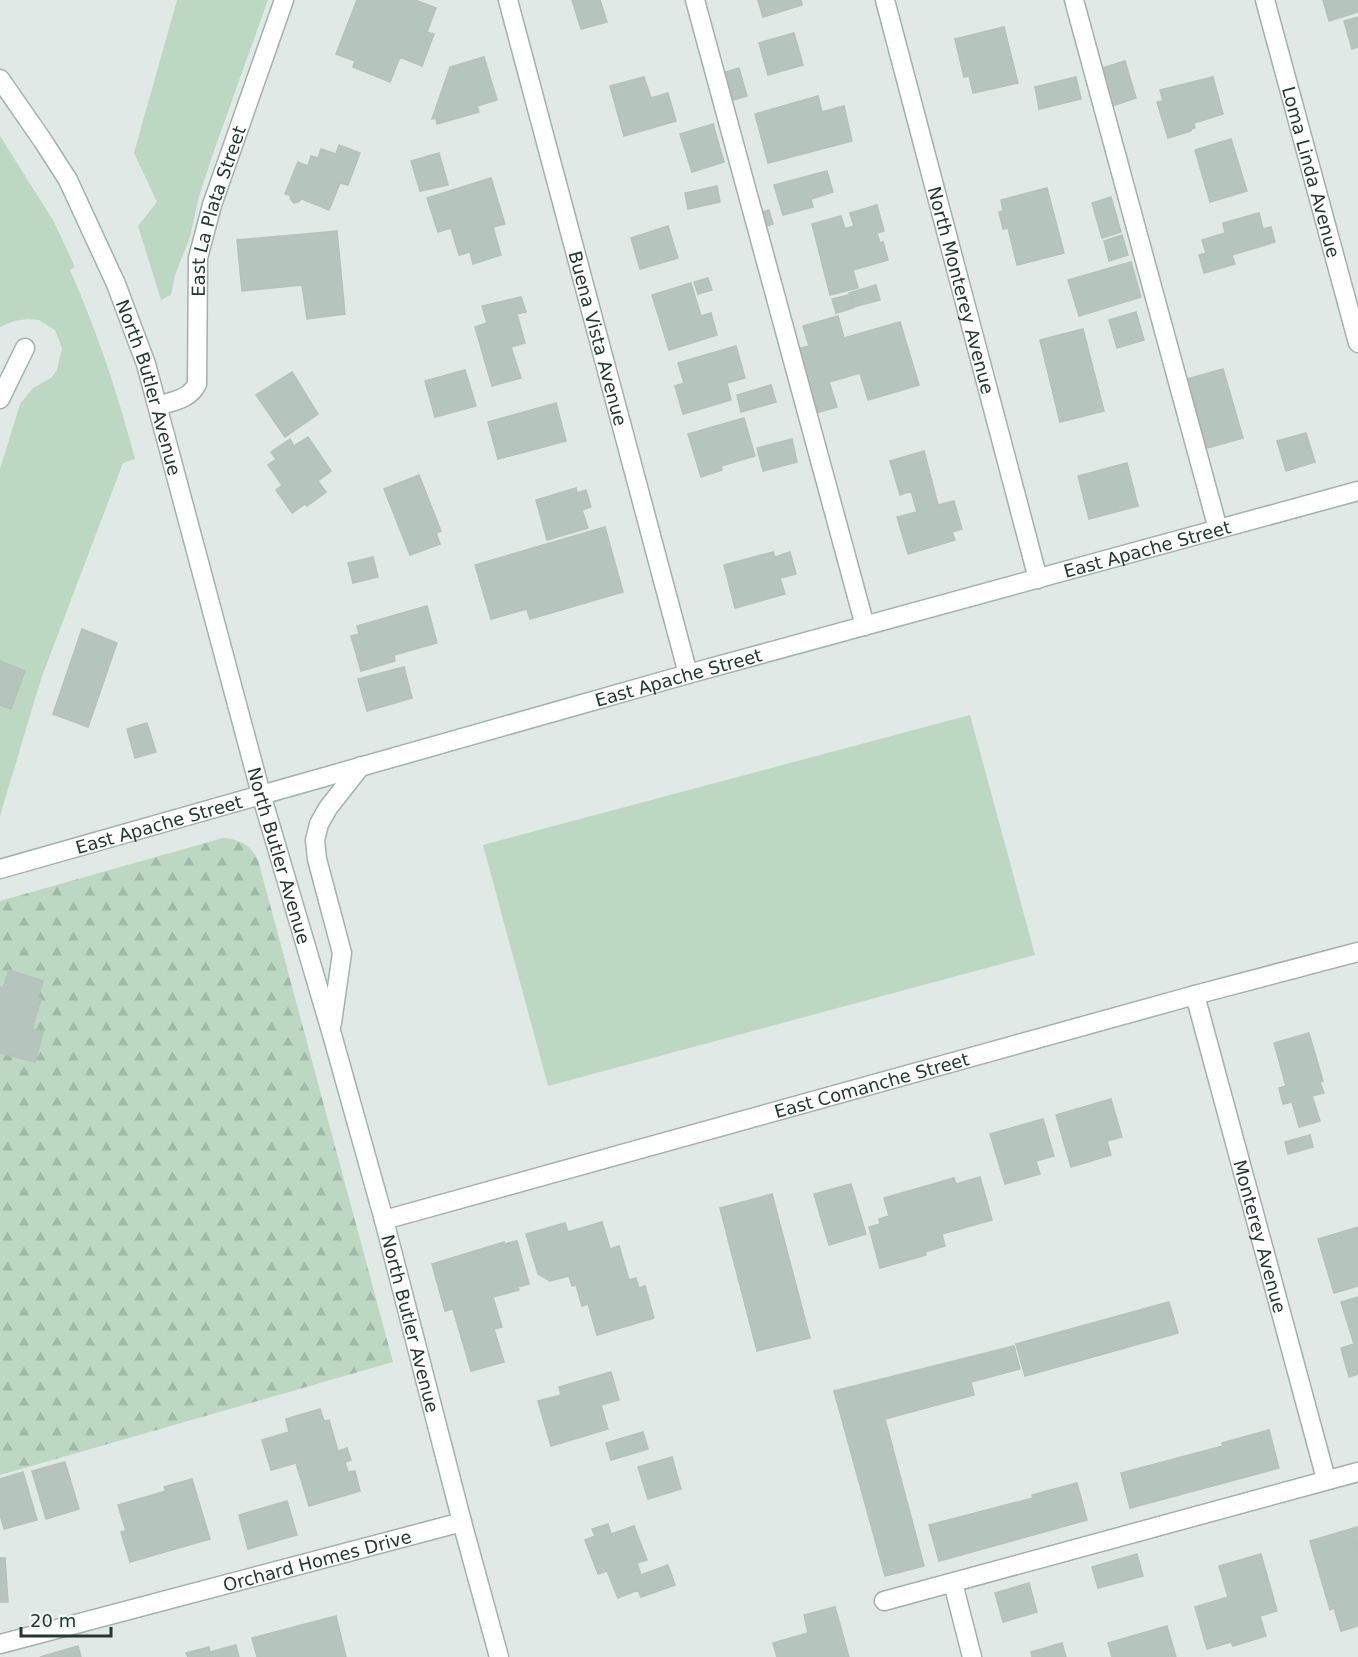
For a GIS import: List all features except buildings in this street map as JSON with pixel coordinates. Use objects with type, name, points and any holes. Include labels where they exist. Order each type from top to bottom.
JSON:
[{"type":"street","name":"East La Plata Street","points":[[158,406],[186,397],[197,384],[198,258],[212,205],[284,0]]},
{"type":"street","name":"Buena Vista Avenue","points":[[508,0],[688,674]]},
{"type":"street","points":[[695,0],[865,626]]},
{"type":"street","name":"North Monterey Avenue","points":[[885,0],[1038,579]]},
{"type":"street","points":[[1074,0],[1218,529]]},
{"type":"street","name":"Loma Linda Avenue","points":[[1265,0],[1358,343]]},
{"type":"street","name":"North Butler Avenue","points":[[0,79],[68,180],[117,284],[146,364],[261,794],[384,1220],[499,1657]]},
{"type":"street","points":[[0,399],[25,348]]},
{"type":"street","name":"East Apache Street","points":[[0,869],[688,674],[1358,491]]},
{"type":"street","points":[[331,1031],[342,953],[317,859],[315,840],[319,824],[328,808],[361,766]]},
{"type":"street","name":"East Comanche Street","points":[[384,1220],[1358,952]]},
{"type":"street","name":"Monterey Avenue","points":[[1195,995],[1326,1479]]},
{"type":"street","points":[[884,1601],[1358,1472]]},
{"type":"street","name":"Orchard Homes Drive","points":[[0,1644],[462,1522]]},
{"type":"street","points":[[953,1583],[972,1657]]},
{"type":"green space","points":[[177,0],[268,0],[199,196],[190,237],[175,275],[171,295],[161,300],[138,226],[157,202],[134,153]]},
{"type":"green space","points":[[0,136],[54,222],[75,267],[70,270],[106,363],[135,459],[123,463],[41,679],[0,816],[0,469],[20,404],[33,388],[51,378],[57,370],[62,348],[55,330],[39,320],[14,321],[0,327]]},
{"type":"green space","points":[[970,715],[1035,955],[548,1086],[483,845]]},
{"type":"green space","points":[[223,838],[243,844],[252,850],[258,860],[393,1362],[0,1475],[0,901]]}]
